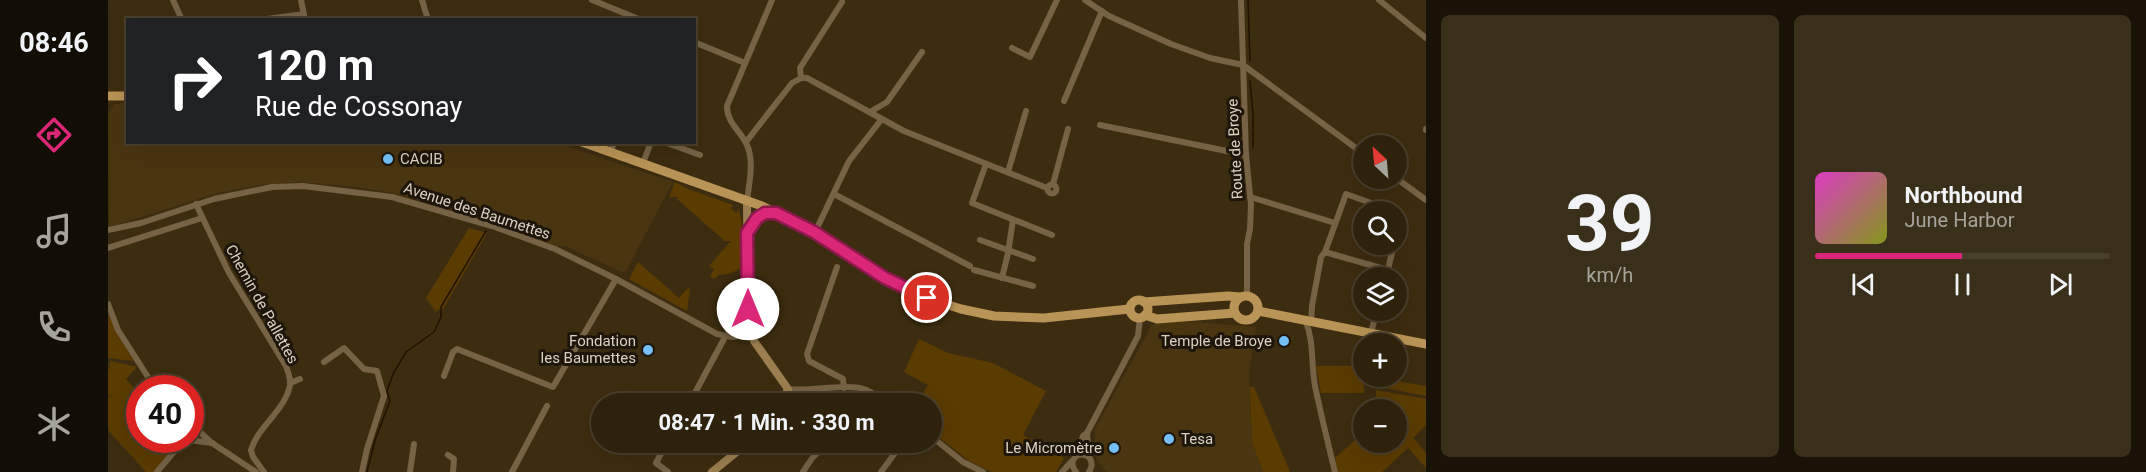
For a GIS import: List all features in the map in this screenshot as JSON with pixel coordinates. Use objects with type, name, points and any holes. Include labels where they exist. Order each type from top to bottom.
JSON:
[{"type":"main road","points":[[108,96],[126,96]]},
{"type":"main road","points":[[587,144],[776,213],[814,232],[885,278],[927,298],[961,309],[994,316],[1044,318],[1129,309],[1135,301],[1140,300],[1144,302],[1244,296],[1254,298],[1258,304],[1258,311],[1248,320],[1241,319],[1235,313],[1234,306],[1244,296]]},
{"type":"main road","points":[[1143,317],[1148,308],[1144,302]]},
{"type":"main road","points":[[1129,309],[1131,314],[1157,319],[1235,313]]},
{"type":"main road","points":[[1258,311],[1371,333]]},
{"type":"main road","points":[[1407,340],[1426,344]]},
{"type":"street","points":[[173,0],[181,18]]},
{"type":"street","points":[[290,18],[305,17],[301,0]]},
{"type":"street","points":[[422,0],[427,18]]},
{"type":"street","points":[[591,0],[636,18]]},
{"type":"street","points":[[772,0],[727,106],[727,112],[735,128],[746,142],[750,158],[747,233],[748,309],[751,334],[788,389]]},
{"type":"street","points":[[1012,48],[1030,57],[1057,0]]},
{"type":"street","points":[[1085,0],[1137,30],[1171,44],[1210,58],[1243,65],[1353,145]]},
{"type":"street","name":"Route de Broye","points":[[1241,0],[1251,228],[1247,244],[1244,296]]},
{"type":"street","points":[[1379,0],[1426,38]]},
{"type":"street","points":[[801,78],[800,68],[842,2]]},
{"type":"street","points":[[1064,100],[1102,11]]},
{"type":"street","points":[[696,43],[745,63]]},
{"type":"street","points":[[870,112],[887,102],[922,52]]},
{"type":"street","points":[[746,142],[785,90],[801,78],[812,79],[880,120],[904,131],[986,164],[1050,186],[1068,129]]},
{"type":"street","points":[[1008,172],[1026,111]]},
{"type":"street","points":[[818,226],[849,161],[880,120]]},
{"type":"street","points":[[1100,125],[1246,155]]},
{"type":"street","points":[[611,153],[613,144]]},
{"type":"street","points":[[643,164],[650,144]]},
{"type":"street","points":[[670,144],[700,154]]},
{"type":"street","points":[[986,164],[972,203],[1052,235]]},
{"type":"street","name":"Avenue des Baumettes","points":[[108,230],[141,223],[196,204],[286,186],[392,197],[512,232],[555,249],[725,337]]},
{"type":"street","points":[[1407,186],[1426,200]]},
{"type":"street","points":[[834,194],[972,268],[1033,286]]},
{"type":"street","points":[[1335,472],[1315,386],[1311,357],[1315,282],[1321,257],[1325,252],[1346,194],[1365,201]]},
{"type":"street","points":[[1250,197],[1335,223]]},
{"type":"street","name":"Chemin de Pallettes","points":[[196,204],[229,273],[283,358],[290,383],[282,403],[256,438],[251,450],[253,457],[264,472]]},
{"type":"street","points":[[747,233],[757,218],[765,213],[776,213]]},
{"type":"street","points":[[108,248],[202,218]]},
{"type":"street","points":[[1002,278],[1013,220]]},
{"type":"street","points":[[980,240],[1009,248],[1034,259]]},
{"type":"street","points":[[1325,252],[1378,267]]},
{"type":"street","points":[[837,267],[807,354],[810,361],[840,376],[844,388]]},
{"type":"street","points":[[444,376],[454,351],[458,350],[553,387],[616,279]]},
{"type":"street","points":[[108,304],[121,336],[146,375]]},
{"type":"street","points":[[1062,472],[1077,455],[1083,436],[1087,433],[1138,336],[1143,317]]},
{"type":"street","points":[[1371,333],[1374,321]]},
{"type":"street","points":[[1311,335],[1312,323]]},
{"type":"street","points":[[695,393],[725,337],[751,334]]},
{"type":"street","name":"Chemin de Pallettes","points":[[324,362],[344,348],[364,369],[377,371],[384,396],[362,472]]},
{"type":"street","name":"Chemin de Pallettes","points":[[290,383],[300,379]]},
{"type":"street","points":[[788,389],[844,388],[863,389],[870,393]]},
{"type":"street","points":[[786,393],[788,389]]},
{"type":"street","points":[[512,472],[547,406]]},
{"type":"street","points":[[1087,433],[1092,470]]},
{"type":"street","points":[[204,436],[256,472]]},
{"type":"street","points":[[204,442],[212,443]]},
{"type":"street","points":[[410,472],[414,444]]},
{"type":"street","points":[[942,445],[972,470],[983,472]]},
{"type":"street","points":[[158,472],[173,453]]},
{"type":"street","points":[[661,453],[656,463],[668,472]]},
{"type":"street","points":[[712,472],[735,453]]},
{"type":"street","points":[[803,472],[817,453]]},
{"type":"street","points":[[881,472],[895,453]]},
{"type":"street","points":[[447,455],[454,459],[453,472]]},
{"type":"street","points":[[1077,455],[1089,457]]},
{"type":"street","points":[[1072,461],[1076,472]]},
{"type":"shaded area","points":[[126,103],[126,144],[560,144],[673,182],[626,271],[622,272],[565,246],[556,246],[482,218],[389,192],[349,186],[300,182],[260,185],[217,193],[109,226],[108,112],[115,104]]},
{"type":"shaded area","points":[[675,182],[733,205],[731,208],[736,213],[739,210],[742,224],[743,268],[718,275],[715,279],[710,276],[714,269],[709,266],[731,241],[725,241],[677,199],[678,197],[669,197]]},
{"type":"shaded area","points":[[469,228],[487,233],[442,311],[439,309],[436,312],[426,298]]},
{"type":"shaded area","points":[[638,262],[679,298],[688,288],[690,289],[687,311],[629,279]]},
{"type":"shaded area","points":[[108,313],[118,336],[134,361],[108,358]]},
{"type":"shaded area","points":[[1171,320],[1256,327],[1249,373],[1252,442],[1263,472],[1108,472],[1101,466],[1094,452],[1095,429],[1152,325]]},
{"type":"shaded area","points":[[919,339],[948,353],[993,363],[1046,391],[1023,435],[1064,458],[1056,472],[992,472],[969,461],[942,440],[942,393],[923,393],[928,385],[904,372]]},
{"type":"shaded area","points":[[108,361],[110,373],[110,361],[137,367],[130,375],[126,375],[126,450],[108,430],[108,398],[113,393],[108,396]]},
{"type":"shaded area","points":[[1316,366],[1353,366],[1353,387],[1364,387],[1364,393],[1321,393]]},
{"type":"shaded area","points":[[1407,383],[1426,386],[1426,396],[1380,387],[1407,387]]},
{"type":"shaded area","points":[[1250,387],[1254,387],[1290,472],[1263,472],[1252,442]]},
{"type":"shaded area","points":[[1376,390],[1426,399],[1426,425],[1413,438],[1426,453],[1426,468],[1407,449],[1407,399],[1376,399]]},
{"type":"shaded area","points":[[1353,442],[1353,453],[1403,453],[1382,472],[1338,472],[1335,458]]},
{"type":"shaded area","points":[[129,453],[171,453],[154,472],[146,472]]},
{"type":"waterway","points":[[1248,0],[1250,61]]},
{"type":"waterway","points":[[1250,81],[1253,147]]},
{"type":"waterway","points":[[367,472],[375,440],[390,401],[387,391],[393,374],[406,352],[434,332],[441,317],[441,307],[486,231]]},
{"type":"place","name":"CACIB","points":[[388,159]]},
{"type":"place","name":"Temple de Broye","points":[[1284,341]]},
{"type":"place","name":"Fondation les Baumettes","points":[[648,350]]},
{"type":"place","name":"Tesa","points":[[1169,439]]},
{"type":"place","name":"Le Micromètre","points":[[1114,448]]},
{"type":"route","points":[[748,309],[747,233],[753,221],[765,213],[776,213],[814,232],[885,278],[927,298]]}]
